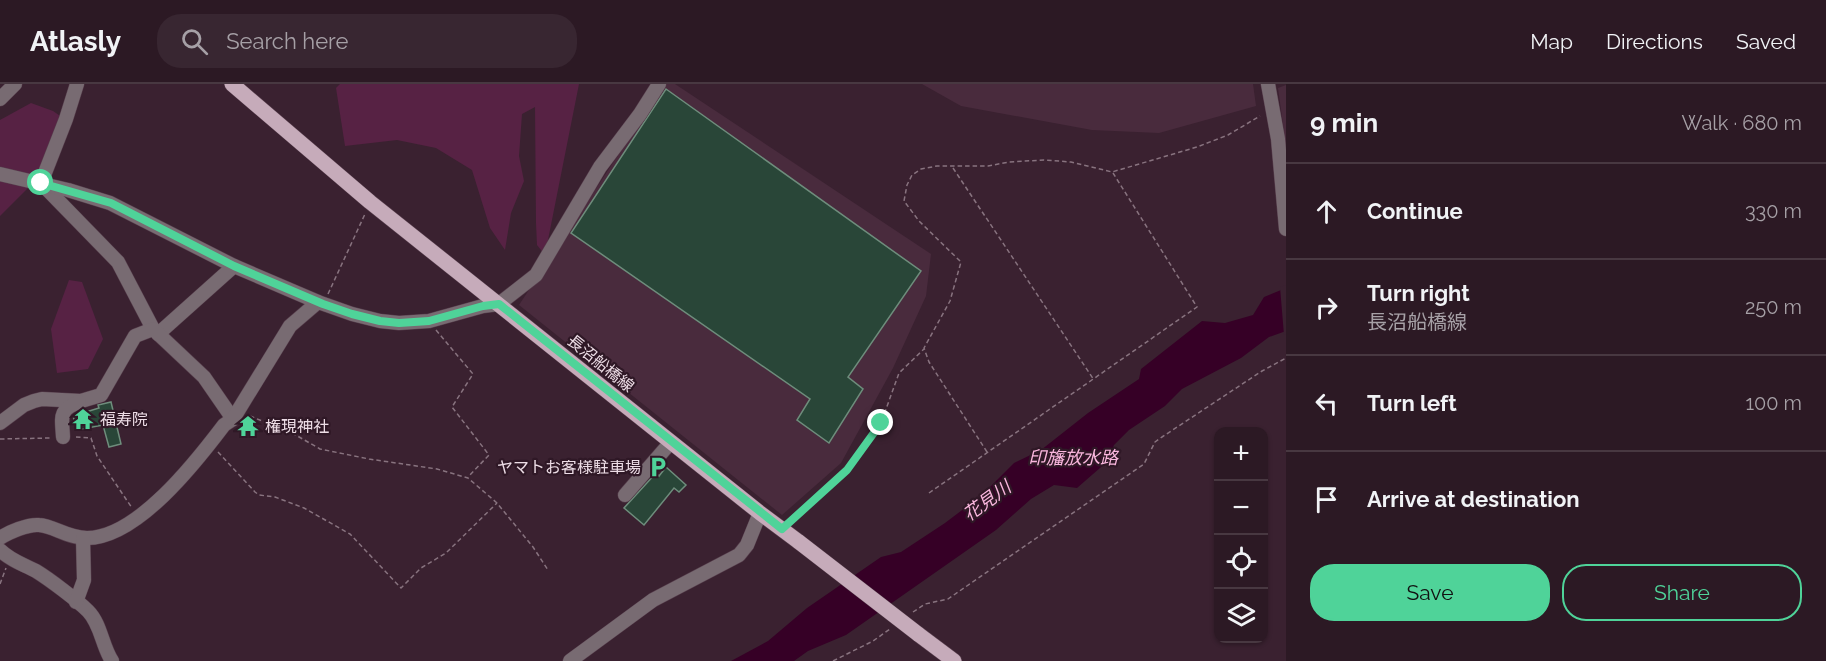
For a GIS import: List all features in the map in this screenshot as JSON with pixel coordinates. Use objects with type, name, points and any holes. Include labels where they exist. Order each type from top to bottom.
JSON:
[{"type":"main road","name":"長沼船橋線","points":[[232,84],[370,202],[670,442],[954,661]]},
{"type":"street","points":[[0,99],[15,84]]},
{"type":"street","points":[[41,183],[77,84]]},
{"type":"street","points":[[0,174],[111,203],[234,266],[321,303],[380,321],[399,323],[429,321],[483,306],[499,304],[536,275],[600,167],[660,84]]},
{"type":"street","points":[[1268,84],[1278,139],[1286,229]]},
{"type":"street","points":[[41,183],[118,262],[156,331],[204,377],[229,424]]},
{"type":"street","points":[[63,437],[62,415],[66,407],[101,395],[135,336],[156,331],[234,266]]},
{"type":"street","points":[[0,538],[38,525],[75,537],[101,536],[138,518],[178,480],[209,443],[229,424],[290,326],[321,303]]},
{"type":"street","points":[[0,423],[33,401],[42,399],[81,401]]},
{"type":"street","points":[[625,495],[670,442]]},
{"type":"street","points":[[570,661],[654,600],[739,555],[747,545],[760,513]]},
{"type":"street","points":[[76,602],[84,580],[83,538]]},
{"type":"street","points":[[4,555],[37,572],[87,610],[94,620],[112,661]]},
{"type":"path","points":[[782,529],[847,470],[881,423],[899,373],[924,348],[950,302],[961,262],[904,201],[906,185],[912,175],[921,169],[937,165],[988,166],[1044,160],[1071,162],[1113,172],[1197,147],[1228,135],[1272,110]]},
{"type":"path","points":[[952,167],[1094,380]]},
{"type":"path","points":[[929,493],[1197,307],[1113,172]]},
{"type":"path","points":[[321,303],[370,202]]},
{"type":"path","points":[[429,321],[473,374],[452,407],[489,455],[468,478]]},
{"type":"path","points":[[924,348],[928,362],[987,452]]},
{"type":"path","points":[[908,616],[925,604],[948,599],[1144,464],[1155,442],[1162,437],[1286,358]]},
{"type":"path","points":[[248,415],[294,434],[320,449],[437,469],[468,478],[497,503],[533,547],[548,570]]},
{"type":"path","points":[[229,424],[243,432],[247,427]]},
{"type":"path","points":[[0,439],[91,438],[97,456],[138,518]]},
{"type":"path","points":[[209,443],[259,495],[276,496],[304,508],[350,534],[401,588],[421,568],[446,553],[497,503]]},
{"type":"path","points":[[0,584],[4,555]]},
{"type":"path","points":[[833,661],[873,641],[890,628]]},
{"type":"shaded area","points":[[340,84],[579,84],[545,255],[537,245],[535,107],[522,114],[519,156],[524,181],[511,213],[505,250],[490,228],[472,170],[436,148],[397,140],[345,146],[336,88]]},
{"type":"shaded area","points":[[665,84],[675,84],[931,254],[926,296],[893,368],[841,463],[782,515],[519,305]]},
{"type":"shaded area","points":[[922,84],[1253,84],[1256,106],[1159,133],[1092,130],[961,106]]},
{"type":"shaded area","points":[[1286,85],[1286,146],[1278,88]]},
{"type":"shaded area","points":[[31,103],[53,111],[63,118],[39,177],[0,216],[0,120]]},
{"type":"shaded area","points":[[69,280],[82,282],[103,339],[88,369],[57,373],[51,329]]},
{"type":"water","name":"印旛放水路","points":[[1286,288],[1286,331],[1269,337],[1241,358],[1182,389],[1165,406],[1129,430],[1114,445],[1108,461],[1077,488],[1054,485],[1031,499],[996,530],[846,635],[808,651],[794,661],[731,661],[768,641],[807,608],[881,557],[901,552],[945,523],[982,495],[1014,463],[1041,450],[1088,413],[1139,379],[1141,369],[1202,321],[1225,323],[1253,315],[1264,297]]},
{"type":"pier","points":[[1286,285],[1286,334],[1284,335],[1280,287]]},
{"type":"building","points":[[666,89],[921,271],[848,377],[863,389],[829,443],[797,420],[810,399],[571,233]]},
{"type":"building","points":[[111,402],[121,444],[109,447],[103,425],[77,430],[73,416]]},
{"type":"building","points":[[666,467],[686,485],[679,492],[674,488],[644,525],[624,508],[656,473],[659,476]]},
{"type":"place","name":"福寿院","points":[[83,419]]},
{"type":"place","name":"権現神社","points":[[248,426]]},
{"type":"place","name":"ヤマトお客様駐車場","points":[[658,467]]},
{"type":"route","points":[[41,183],[111,203],[234,266],[352,314],[399,323],[429,321],[483,306],[499,304],[782,529],[847,470],[881,423]]},
{"type":"water label","name":"花見川","points":[[987,501]]}]
